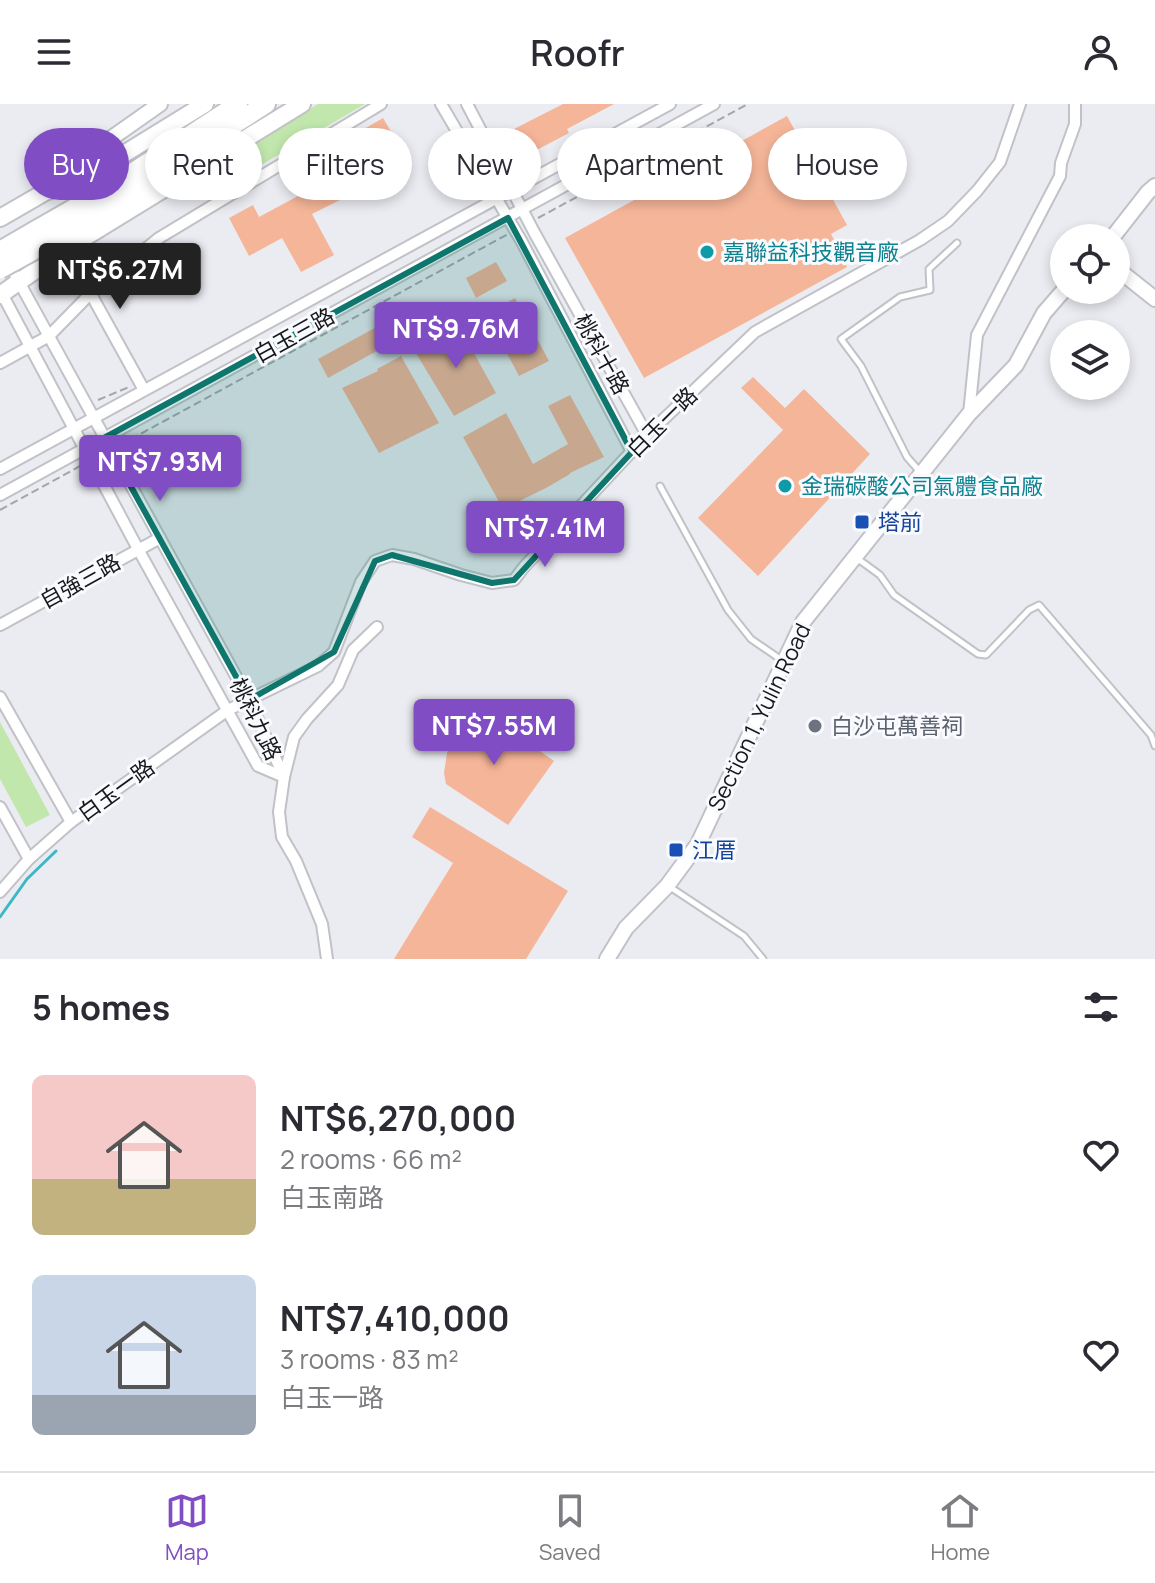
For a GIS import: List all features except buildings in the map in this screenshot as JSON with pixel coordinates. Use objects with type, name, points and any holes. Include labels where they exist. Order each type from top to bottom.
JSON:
[{"type":"highway","points":[[0,269],[104,191],[238,104]]},
{"type":"highway","points":[[0,249],[39,238],[111,203],[266,104]]},
{"type":"main road","points":[[129,151],[205,104]]},
{"type":"main road","points":[[1,293],[66,249],[302,104]]},
{"type":"main road","points":[[0,218],[31,200]]},
{"type":"street","points":[[126,128],[160,104]]},
{"type":"street","points":[[0,363],[49,336],[91,293],[159,238],[381,104]]},
{"type":"street","name":"桃科十路","points":[[441,104],[455,128]]},
{"type":"street","name":"桃科十路","points":[[467,104],[480,128]]},
{"type":"street","name":"白玉三路","points":[[541,173],[670,104]]},
{"type":"street","name":"白玉三路","points":[[0,495],[714,104]]},
{"type":"street","name":"白玉一路","points":[[0,892],[29,859],[71,822],[228,710],[318,666],[334,652],[361,582],[375,561],[392,555],[492,583],[514,580],[647,435],[755,332],[920,240],[948,221],[1000,162],[1020,104]]},
{"type":"street","points":[[969,414],[977,335],[1060,176],[1061,163],[1075,124],[1075,104]]},
{"type":"street","points":[[1123,224],[1155,186]]},
{"type":"street","name":"白玉三路","points":[[0,469],[492,200]]},
{"type":"street","name":"桃科十路","points":[[497,200],[632,452]]},
{"type":"street","name":"桃科十路","points":[[517,200],[647,435]]},
{"type":"street","name":"桃科九路","points":[[0,249],[249,700],[284,777]]},
{"type":"street","points":[[66,249],[144,390]]},
{"type":"street","points":[[1130,279],[1155,299]]},
{"type":"street","name":"桃科九路","points":[[1,293],[258,766],[284,777]]},
{"type":"street","name":"Section 1, Yulin Road","points":[[607,959],[626,928],[667,886],[698,844],[803,622],[969,414],[1016,365],[1052,304]]},
{"type":"street","name":"自強三路","points":[[0,625],[160,538]]},
{"type":"street","points":[[327,959],[322,924],[296,861],[282,837],[279,812],[284,777],[294,737],[338,685],[353,650],[377,627]]},
{"type":"street","points":[[0,697],[71,822]]},
{"type":"street","points":[[0,807],[29,859]]},
{"type":"lane","points":[[922,473],[907,457],[861,366],[841,339],[900,297],[930,290],[929,269],[957,243]]},
{"type":"lane","points":[[660,486],[728,610],[751,639],[784,662]]},
{"type":"lane","points":[[855,557],[880,575],[894,595],[978,654],[986,655],[1029,610],[1039,605],[1151,735],[1155,746]]},
{"type":"lane","points":[[667,886],[744,936],[763,959]]},
{"type":"path","points":[[529,223],[748,104]]},
{"type":"path","points":[[111,450],[515,231]]},
{"type":"path","points":[[0,510],[91,460]]},
{"type":"highlighted area","points":[[508,218],[632,452],[514,580],[492,583],[392,555],[375,561],[334,652],[249,700],[104,438]]},
{"type":"green space","points":[[318,104],[365,104],[324,128],[278,128]]},
{"type":"green space","points":[[278,128],[278,155],[262,164],[262,138]]},
{"type":"green space","points":[[0,722],[50,815],[26,827],[0,779]]},
{"type":"waterway","points":[[0,917],[27,879],[56,851]]},
{"type":"place","name":"嘉聯益科技觀音廠","points":[[707,252]]},
{"type":"place","name":"金瑞碳酸公司氣體食品廠","points":[[785,486]]},
{"type":"place","name":"塔前","points":[[862,522]]},
{"type":"place","name":"白沙屯萬善祠","points":[[815,726]]},
{"type":"place","name":"江厝","points":[[676,850]]}]
